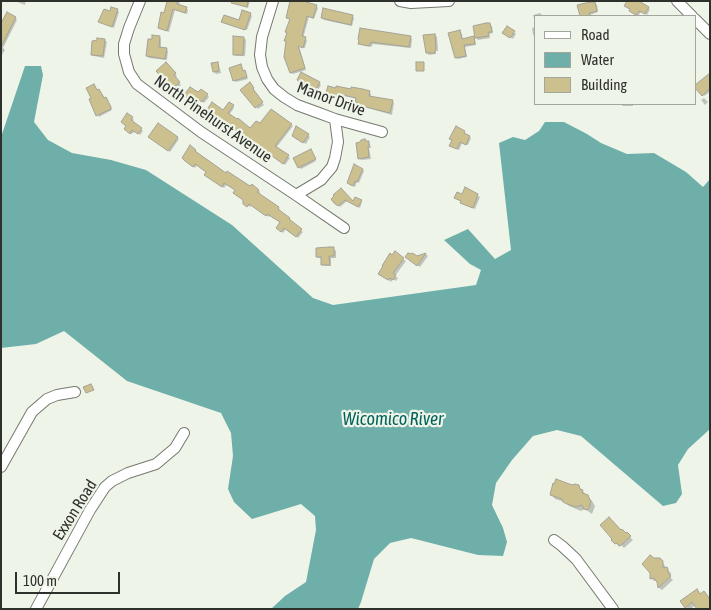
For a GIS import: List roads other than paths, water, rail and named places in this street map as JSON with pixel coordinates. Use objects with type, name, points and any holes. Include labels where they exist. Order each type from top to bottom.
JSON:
[{"type":"street","name":"North Pinehurst Avenue","points":[[140,1],[128,28],[124,44],[124,54],[129,72],[137,84],[201,132],[344,228]]},
{"type":"street","name":"Manor Drive","points":[[273,1],[262,37],[260,55],[262,67],[274,89],[284,98],[297,105],[335,119],[382,132]]},
{"type":"street","points":[[400,1],[411,3],[449,1]]},
{"type":"street","points":[[677,1],[690,15]]},
{"type":"street","points":[[696,21],[710,34]]},
{"type":"street","points":[[296,195],[321,180],[332,167],[338,142],[335,119]]},
{"type":"street","points":[[1,467],[32,412],[47,399],[74,392]]},
{"type":"street","name":"Exxon Road","points":[[36,609],[105,486],[112,480],[128,473],[156,464],[175,448],[184,433]]},
{"type":"street","points":[[554,540],[576,559],[613,609]]},
{"type":"water","name":"Wicomico River","points":[[25,66],[41,66],[43,75],[34,122],[48,140],[72,153],[111,160],[146,170],[232,225],[313,298],[333,305],[476,285],[481,270],[470,264],[444,240],[468,229],[495,259],[511,250],[499,143],[513,137],[525,140],[539,131],[545,122],[564,122],[601,143],[627,154],[654,153],[686,172],[703,187],[710,179],[710,429],[688,449],[678,465],[682,494],[676,503],[663,506],[581,436],[557,430],[533,436],[512,460],[496,483],[492,505],[503,528],[507,542],[503,556],[478,555],[411,538],[390,543],[374,559],[358,609],[271,609],[285,596],[306,582],[316,530],[315,516],[301,504],[252,519],[234,502],[228,489],[233,456],[231,433],[221,413],[127,381],[64,331],[36,344],[1,348],[1,137]]}]
